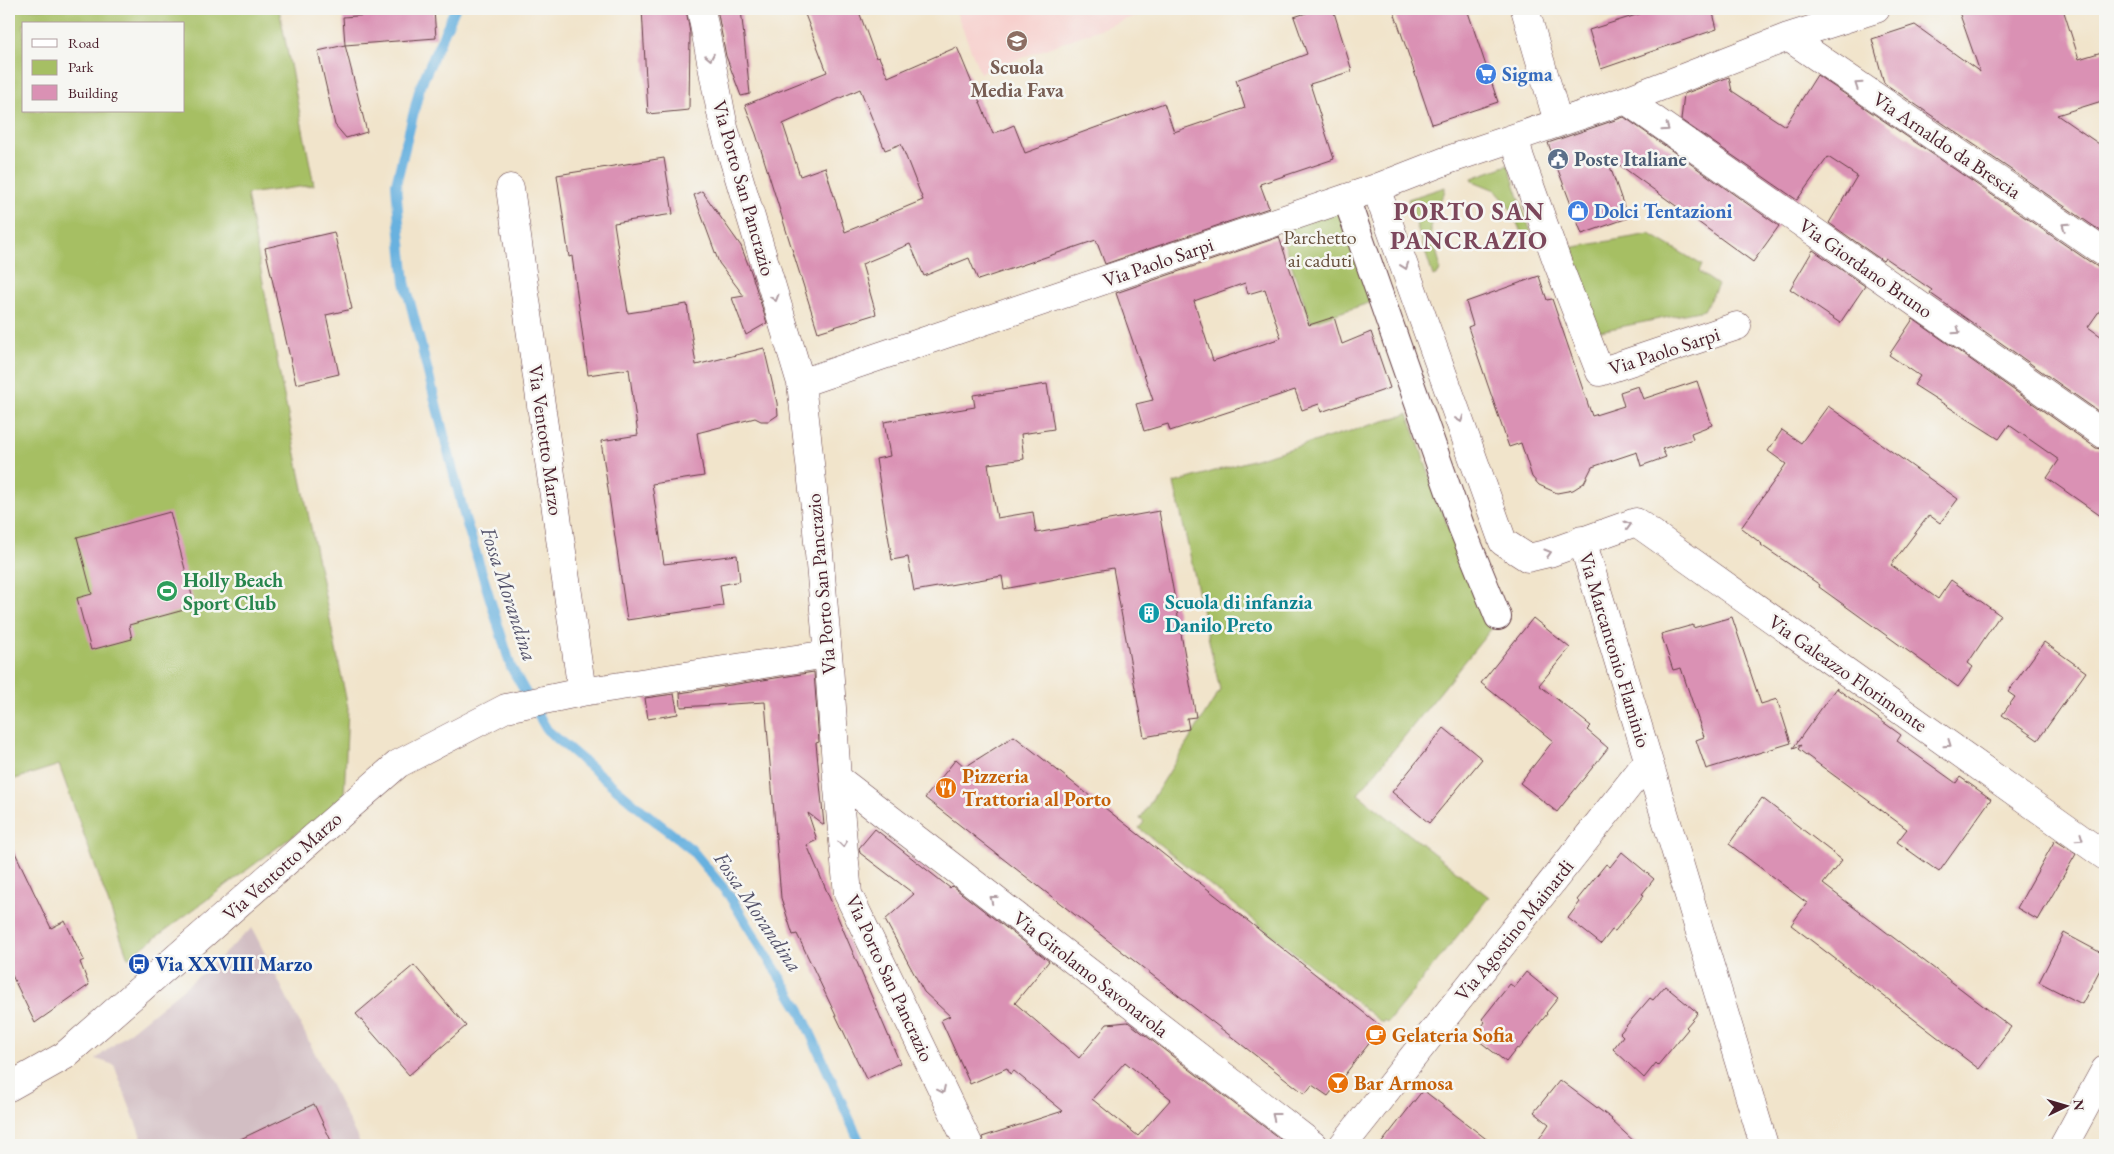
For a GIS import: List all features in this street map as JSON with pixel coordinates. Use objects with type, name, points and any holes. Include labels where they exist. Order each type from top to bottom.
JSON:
[{"type":"street","name":"Via Porto San Pancrazio","points":[[701,9],[724,128],[801,384],[828,654],[848,894],[969,1145]]},
{"type":"street","points":[[1525,9],[1558,122]]},
{"type":"street","name":"Via Paolo Sarpi","points":[[801,384],[1376,188],[1448,160],[1515,139],[1558,122],[1626,100],[1788,37],[1876,9]]},
{"type":"street","name":"Via Arnaldo da Brescia","points":[[1788,37],[2105,253]]},
{"type":"street","name":"Via Giordano Bruno","points":[[1626,100],[2105,435]]},
{"type":"street","name":"Via Paolo Sarpi","points":[[1515,139],[1558,264],[1600,372],[1737,326]]},
{"type":"street","name":"Via Ventotto Marzo","points":[[510,188],[582,692]]},
{"type":"street","name":"Via Marcantonio Flaminio","points":[[1376,188],[1503,542],[1528,558],[1548,553],[1582,540],[1764,1145]]},
{"type":"street","points":[[1346,198],[1461,526],[1498,617]]},
{"type":"street","name":"Via Galeazzo Florimonte","points":[[1582,540],[1636,522],[2105,856]]},
{"type":"street","name":"Via Ventotto Marzo","points":[[9,1087],[64,1056],[398,764],[506,708],[582,692],[828,654]]},
{"type":"street","name":"Via Agostino Mainardi","points":[[1342,1145],[1648,761]]},
{"type":"street","name":"Via Girolamo Savonarola","points":[[837,778],[1313,1145]]},
{"type":"street","points":[[840,816],[869,803]]},
{"type":"street","points":[[2064,1145],[2105,1070]]},
{"type":"shaded area","name":"Scuola Media Fava","points":[[955,9],[1154,9],[980,73]]},
{"type":"shaded area","points":[[252,928],[361,1145],[144,1145],[114,1065],[96,1059],[205,971]]},
{"type":"green space","name":"Holly Beach Sport Club","points":[[9,9],[279,9],[314,185],[247,194],[281,381],[348,708],[344,798],[128,958],[59,765],[9,781]]},
{"type":"green space","points":[[1508,165],[1534,241],[1525,242],[1513,213],[1495,190],[1473,181],[1472,178]]},
{"type":"green space","points":[[1445,187],[1444,193],[1434,208],[1431,218],[1431,231],[1440,269],[1439,273],[1433,276],[1408,199]]},
{"type":"green space","name":"Parchetto ai caduti","points":[[1339,202],[1372,302],[1311,322],[1277,222]]},
{"type":"green space","points":[[1650,234],[1702,265],[1699,272],[1718,285],[1704,310],[1590,333],[1557,250]]},
{"type":"green space","points":[[1408,414],[1454,544],[1492,628],[1358,794],[1489,897],[1387,1023],[1384,1020],[1382,1023],[1139,828],[1144,822],[1140,819],[1220,690],[1174,483]]},
{"type":"building","points":[[642,9],[686,9],[690,33],[689,110],[648,114]]},
{"type":"building","points":[[717,9],[741,9],[750,94],[741,96],[726,56]]},
{"type":"building","points":[[803,9],[858,9],[876,58],[879,57],[888,77],[957,47],[993,134],[1014,125],[1025,153],[1164,103],[1174,132],[1245,108],[1236,80],[1307,54],[1294,17],[1318,9],[1333,9],[1352,71],[1310,84],[1334,159],[1260,184],[1269,208],[1105,264],[1096,240],[978,280],[969,258],[924,276],[910,244],[862,264],[876,314],[818,332],[756,134],[745,105],[827,72]],"holes":[[[860,89],[885,150],[901,144],[923,200],[845,232],[825,167],[800,176],[783,124]]]},
{"type":"building","points":[[1393,9],[1467,9],[1498,102],[1432,124]]},
{"type":"building","points":[[1655,9],[1712,9],[1717,29],[1601,69],[1589,30]]},
{"type":"building","points":[[1958,9],[2063,9],[2079,59],[2105,51],[2105,100],[2057,115],[2105,148],[2105,234],[1884,83],[1872,39],[1915,25],[1980,72]]},
{"type":"building","points":[[434,10],[436,38],[345,45],[343,17]]},
{"type":"building","points":[[345,45],[367,132],[346,138],[335,125],[318,51]]},
{"type":"building","points":[[1817,75],[2096,266],[2105,268],[2105,303],[2088,327],[2105,339],[2105,416],[1930,293],[1932,290],[1885,258],[1883,261],[1829,223],[1857,176],[1828,157],[1797,200],[1681,120],[1684,94],[1729,77],[1732,91],[1785,126]]},
{"type":"building","points":[[1624,117],[1779,226],[1753,262],[1606,155],[1628,218],[1582,234],[1548,143]]},
{"type":"building","points":[[664,158],[673,214],[614,223],[628,313],[687,304],[696,365],[764,348],[778,415],[769,421],[761,421],[755,418],[697,433],[704,476],[652,484],[664,564],[737,555],[740,581],[720,585],[723,606],[627,620],[601,441],[638,435],[629,369],[588,375],[572,256],[569,257],[557,175]]},
{"type":"building","points":[[702,191],[741,246],[767,323],[746,335],[732,298],[744,296],[719,263],[694,195]]},
{"type":"building","points":[[334,232],[352,309],[326,315],[339,374],[296,384],[265,248]]},
{"type":"building","points":[[1279,237],[1309,325],[1334,317],[1342,344],[1371,332],[1390,388],[1321,412],[1319,404],[1302,410],[1295,390],[1170,431],[1168,424],[1144,431],[1136,404],[1153,400],[1116,293]],"holes":[[[1245,283],[1248,294],[1265,289],[1281,338],[1213,361],[1194,301]]]},
{"type":"building","points":[[1813,250],[1865,286],[1840,323],[1790,289]]},
{"type":"building","points":[[1539,276],[1547,300],[1552,299],[1592,416],[1624,406],[1620,392],[1638,386],[1643,399],[1697,381],[1712,425],[1691,433],[1693,439],[1662,449],[1666,457],[1641,466],[1637,452],[1592,467],[1584,483],[1573,490],[1557,493],[1539,485],[1532,477],[1521,443],[1509,447],[1468,327],[1473,325],[1466,302]]},
{"type":"building","points":[[1913,319],[2096,448],[2105,450],[2105,519],[2047,478],[2059,460],[2009,425],[1999,439],[1914,385],[1920,376],[1889,355]]},
{"type":"building","points":[[1047,384],[1054,429],[1021,434],[1024,459],[988,464],[997,518],[1033,512],[1036,533],[1159,511],[1196,717],[1187,718],[1189,729],[1144,737],[1113,568],[1004,589],[1002,576],[914,591],[908,557],[892,560],[876,459],[890,456],[884,422],[975,407],[973,395]]},
{"type":"building","points":[[1828,406],[1958,499],[1940,523],[1929,515],[1891,565],[1938,599],[1951,580],[2000,615],[1968,663],[1973,667],[1958,687],[1819,587],[1820,585],[1761,545],[1741,528],[1786,464],[1768,451],[1782,430],[1801,443]]},
{"type":"building","points":[[170,512],[195,607],[129,625],[132,639],[91,650],[77,598],[92,594],[77,537]]},
{"type":"building","points":[[1732,617],[1761,704],[1777,699],[1791,743],[1706,769],[1696,740],[1704,737],[1681,668],[1673,670],[1661,634],[1693,625],[1693,628]]},
{"type":"building","points":[[1533,618],[1570,648],[1539,685],[1591,726],[1587,730],[1608,748],[1557,812],[1520,783],[1553,741],[1481,683]]},
{"type":"building","points":[[2044,642],[2086,672],[2038,740],[2002,715],[2015,697],[2008,692]]},
{"type":"building","points":[[814,672],[819,742],[816,743],[824,825],[808,813],[817,840],[807,845],[900,1063],[866,1079],[797,934],[793,935],[781,898],[765,702],[681,707],[680,693]]},
{"type":"building","points":[[1836,688],[1901,735],[1897,741],[1956,783],[1960,777],[1991,799],[1939,872],[1897,842],[1907,829],[1798,749],[1801,745],[1793,748]]},
{"type":"building","points":[[674,694],[678,714],[648,719],[645,698]]},
{"type":"building","points":[[1444,728],[1482,759],[1429,823],[1392,792]]},
{"type":"building","points":[[1014,736],[1382,1027],[1328,1096],[1312,1085],[1305,1094],[925,798],[956,759],[965,767]]},
{"type":"building","points":[[1762,798],[1842,860],[1823,884],[2011,1027],[1979,1069],[1791,925],[1807,903],[1729,844]]},
{"type":"building","points":[[875,829],[950,888],[952,886],[1049,961],[1015,1003],[1079,1058],[1107,1024],[1128,1022],[1288,1145],[984,1145],[982,1137],[1063,1111],[1014,1071],[1010,1074],[1007,1068],[970,1084],[941,1020],[950,1016],[924,992],[885,920],[914,894],[860,853],[859,848]],"holes":[[[1125,1062],[1171,1099],[1138,1136],[1092,1099]]]},
{"type":"building","points":[[9,840],[51,928],[65,921],[84,960],[80,962],[89,985],[35,1023],[9,969]]},
{"type":"building","points":[[2055,840],[2076,854],[2038,920],[2017,908]]},
{"type":"building","points":[[1622,852],[1654,879],[1642,894],[1644,895],[1615,931],[1612,930],[1601,944],[1568,918],[1580,902],[1577,900],[1606,864],[1610,867]]},
{"type":"building","points":[[2064,933],[2105,955],[2105,960],[2082,1004],[2039,982]]},
{"type":"building","points":[[414,965],[466,1026],[409,1075],[356,1014]]},
{"type":"building","points":[[1526,972],[1558,998],[1519,1049],[1517,1048],[1506,1062],[1474,1037],[1485,1022],[1482,1019],[1510,984],[1514,987]]},
{"type":"building","points":[[1665,986],[1698,1013],[1686,1027],[1688,1029],[1658,1065],[1656,1063],[1644,1078],[1613,1049],[1623,1036],[1620,1033],[1650,998],[1653,1000]]},
{"type":"building","points":[[1560,1080],[1612,1119],[1638,1145],[1535,1145],[1549,1124],[1534,1112]]},
{"type":"building","points":[[1423,1090],[1494,1145],[1380,1145]]},
{"type":"building","points":[[314,1104],[333,1145],[228,1145]]},
{"type":"waterway","name":"Fossa Morandina","points":[[455,9],[420,87],[396,184],[399,223],[405,282],[465,518],[511,667],[547,730],[639,808],[691,849],[729,895],[800,1010],[861,1145]]},
{"type":"place","name":"Scuola Media Fava","points":[[1017,41]]},
{"type":"place","name":"Sigma","points":[[1486,74]]},
{"type":"place","name":"Poste Italiane","points":[[1558,159]]},
{"type":"place","name":"Dolci Tentazioni","points":[[1578,211]]},
{"type":"place","name":"Holly Beach Sport Club","points":[[167,591]]},
{"type":"place","name":"Scuola di infanzia Danilo Preto","points":[[1149,613]]},
{"type":"place","name":"Pizzeria Trattoria al Porto","points":[[946,788]]},
{"type":"place","name":"Via XXVIII Marzo","points":[[139,964]]},
{"type":"place","name":"Gelateria Sofia","points":[[1376,1035]]},
{"type":"place","name":"Bar Armosa","points":[[1338,1083]]},
{"type":"district","name":"PORTO SAN PANCRAZIO","points":[[1469,226]]}]
